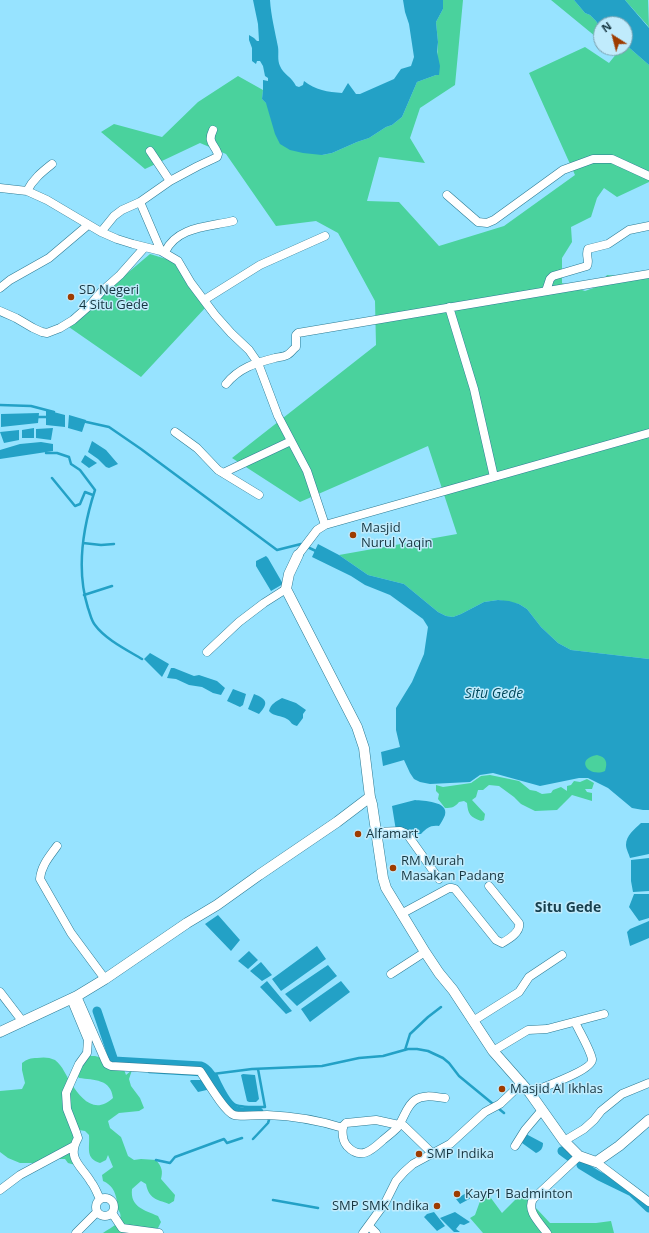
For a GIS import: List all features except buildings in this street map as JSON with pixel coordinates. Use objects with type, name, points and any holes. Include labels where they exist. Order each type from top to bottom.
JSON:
[{"type":"street","points":[[101,232],[114,216],[122,210],[140,202],[170,181],[217,157],[218,154],[211,142],[210,136],[213,130]]},
{"type":"street","points":[[150,151],[170,181]]},
{"type":"street","points":[[447,195],[478,222],[487,223],[494,220],[563,170],[593,159],[612,159],[649,176]]},
{"type":"street","points":[[27,191],[30,184],[38,174],[52,164]]},
{"type":"street","points":[[0,188],[27,191],[47,200],[101,232],[144,248],[163,251],[178,261],[191,283],[204,300],[231,333],[249,350],[258,363],[278,416],[307,471],[325,525]]},
{"type":"street","points":[[140,202],[163,251]]},
{"type":"street","points":[[163,251],[181,235],[196,228],[233,221]]},
{"type":"street","points":[[0,288],[10,280],[49,258],[88,225]]},
{"type":"street","points":[[546,291],[550,279],[554,275],[587,266],[588,249],[608,244],[629,230],[649,226]]},
{"type":"street","points":[[204,300],[260,265],[325,236]]},
{"type":"street","points":[[0,311],[42,332],[47,333],[60,328],[73,320],[89,306],[144,248]]},
{"type":"street","points":[[226,384],[234,374],[240,370],[287,355],[296,347],[296,335],[298,333],[649,274]]},
{"type":"street","points":[[449,307],[474,389],[494,477]]},
{"type":"street","points":[[175,432],[197,448],[212,465],[259,495]]},
{"type":"street","points":[[649,433],[325,525],[317,530],[298,555],[289,574],[286,589],[357,727],[364,748],[370,797],[383,878],[386,888],[425,952],[453,990],[493,1051],[530,1093],[564,1141],[579,1156],[596,1162],[649,1202]]},
{"type":"street","points":[[223,473],[291,441]]},
{"type":"street","points":[[207,652],[239,622],[286,589]]},
{"type":"street","points":[[0,1032],[74,998],[105,979],[187,923],[217,905],[337,822],[370,797]]},
{"type":"street","points":[[376,832],[400,831],[407,834],[439,879]]},
{"type":"street","points":[[57,846],[45,862],[40,873],[40,879],[71,933],[105,979]]},
{"type":"street","points":[[402,914],[449,888],[452,888],[496,940],[502,943],[520,927],[519,923],[489,886]]},
{"type":"street","points":[[391,974],[425,952]]},
{"type":"street","points":[[473,1022],[519,992],[529,977],[562,955]]},
{"type":"street","points":[[0,992],[23,1022]]},
{"type":"street","points":[[74,998],[105,1060],[111,1066],[200,1071],[226,1108],[234,1115],[268,1115],[302,1118],[343,1128]]},
{"type":"street","points":[[74,998],[88,1040],[87,1052],[79,1064],[66,1093],[67,1109],[78,1138],[74,1146],[77,1165],[92,1182],[100,1199]]},
{"type":"street","points":[[493,1051],[528,1030],[547,1029],[604,1014]]},
{"type":"street","points":[[530,1093],[584,1069],[591,1062],[592,1059],[590,1053],[574,1022]]},
{"type":"street","points":[[363,1233],[385,1203],[396,1181],[413,1164],[450,1144],[485,1112],[500,1104],[522,1083]]},
{"type":"street","points":[[564,1141],[584,1129],[601,1111],[622,1094],[649,1083]]},
{"type":"street","points":[[433,1154],[401,1126],[376,1120],[346,1123],[343,1126],[342,1136],[344,1142],[353,1151],[363,1153],[368,1152],[401,1126],[408,1106],[414,1100],[421,1097],[431,1096],[445,1098]]},
{"type":"street","points":[[515,1146],[525,1130],[542,1110]]},
{"type":"street","points":[[596,1162],[619,1146],[649,1120]]},
{"type":"street","points":[[0,1190],[20,1175],[74,1146]]},
{"type":"street","points":[[547,1233],[531,1211],[530,1203],[579,1156]]},
{"type":"street","points":[[106,1197],[113,1200],[115,1207],[112,1214],[102,1216],[97,1212],[96,1205],[100,1199],[106,1197]]},
{"type":"street","points":[[76,1233],[97,1212]]},
{"type":"street","points":[[112,1214],[122,1228],[159,1233]]},
{"type":"street","points":[[369,1226],[376,1233]]},
{"type":"green space","points":[[443,0],[463,0],[455,85],[420,108],[410,138],[425,163],[379,157],[367,201],[399,202],[439,246],[504,226],[575,175],[529,73],[585,47],[593,52],[593,56],[598,56],[609,63],[615,56],[633,56],[633,51],[649,65],[649,182],[617,197],[604,188],[597,198],[591,217],[571,227],[572,242],[562,258],[562,283],[585,291],[599,286],[607,275],[649,278],[649,659],[571,650],[558,643],[541,627],[527,609],[519,604],[498,600],[484,602],[453,617],[446,616],[438,612],[404,584],[368,575],[339,555],[457,534],[428,446],[300,502],[232,458],[376,345],[375,301],[338,233],[316,221],[276,226],[226,154],[200,143],[145,169],[101,132],[114,124],[162,137],[198,102],[238,76],[263,90],[262,99],[322,155],[332,153],[369,138],[386,127],[392,125],[402,117],[417,82],[436,75],[438,42],[436,22],[443,9]]},
{"type":"green space","points":[[551,0],[574,0],[585,13],[593,18],[593,34]]},
{"type":"green space","points":[[625,0],[648,0],[649,28],[648,26]]},
{"type":"green space","points":[[150,254],[176,262],[206,307],[141,377],[66,325]]},
{"type":"green space","points":[[597,746],[617,777],[585,771],[584,763],[586,757]]},
{"type":"green space","points":[[490,775],[519,781],[530,790],[542,794],[551,793],[553,790],[561,787],[567,791],[567,786],[571,785],[574,781],[580,782],[587,779],[594,783],[592,789],[585,789],[587,792],[592,793],[592,801],[572,795],[557,810],[535,811],[521,804],[499,786],[489,785],[483,790],[478,790],[476,797],[472,800],[485,814],[484,820],[481,821],[470,815],[467,803],[464,801],[459,802],[453,807],[445,808],[438,799],[439,794],[436,791],[436,785],[443,787],[471,783],[481,776]]},
{"type":"green space","points":[[88,1056],[102,1058],[112,1057],[114,1061],[122,1064],[126,1075],[132,1070],[129,1079],[131,1086],[140,1098],[144,1108],[139,1111],[119,1113],[108,1121],[110,1128],[121,1137],[128,1156],[134,1160],[156,1160],[162,1169],[161,1179],[175,1195],[174,1201],[169,1204],[151,1196],[146,1184],[141,1181],[132,1189],[133,1200],[136,1204],[143,1210],[158,1216],[161,1222],[158,1228],[147,1233],[103,1233],[113,1227],[119,1221],[120,1217],[114,1191],[109,1184],[103,1181],[102,1175],[113,1167],[108,1155],[106,1160],[100,1163],[95,1161],[90,1156],[89,1135],[85,1131],[79,1130],[75,1165],[68,1163],[65,1159],[20,1163],[8,1158],[0,1152],[0,1091],[22,1089],[25,1083],[22,1063],[27,1060],[44,1057],[58,1062],[75,1089],[89,1103],[100,1105],[113,1098],[112,1092],[105,1084],[96,1080],[79,1078],[75,1073]]},
{"type":"green space","points":[[483,1193],[488,1194],[502,1213],[522,1193],[550,1223],[596,1223],[611,1221],[614,1233],[483,1233],[470,1218],[475,1215]]},
{"type":"water","points":[[253,0],[270,0],[278,47],[279,64],[281,69],[296,86],[299,87],[303,85],[304,81],[313,87],[322,90],[342,93],[348,83],[356,94],[360,94],[394,79],[401,69],[411,66],[414,57],[409,24],[403,0],[443,0],[443,9],[436,22],[438,42],[437,52],[440,66],[439,75],[417,82],[402,117],[392,125],[386,127],[369,138],[332,153],[322,155],[290,150],[280,144],[275,134],[266,103],[262,99],[263,80],[268,81],[268,78],[265,76],[263,66],[260,61],[257,61],[256,64],[252,61],[252,48],[249,35],[259,41],[258,24]]},
{"type":"water","points":[[574,0],[625,0],[649,28],[649,65],[633,51],[633,16],[593,16],[593,18],[585,13]]},
{"type":"water","points":[[46,410],[65,415],[65,427],[46,425]]},
{"type":"water","points":[[39,413],[38,423],[1,427],[1,414]]},
{"type":"water","points":[[69,415],[86,420],[82,432],[68,428]]},
{"type":"water","points":[[34,428],[34,438],[22,438],[22,430]]},
{"type":"water","points":[[53,428],[51,440],[36,438],[36,429]]},
{"type":"water","points":[[19,430],[19,440],[4,443],[0,432]]},
{"type":"water","points":[[92,441],[106,450],[118,464],[109,468],[106,467],[88,452]]},
{"type":"water","points":[[41,442],[53,444],[53,451],[0,459],[0,450],[20,444]]},
{"type":"water","points":[[85,455],[97,463],[89,468],[81,462]]},
{"type":"water","name":"Situ Gede","points":[[318,544],[339,555],[368,575],[404,584],[438,612],[446,616],[453,617],[484,602],[498,600],[509,601],[519,604],[527,609],[541,627],[558,643],[571,650],[649,659],[649,810],[632,808],[608,788],[588,778],[579,778],[540,786],[493,773],[480,775],[470,782],[430,784],[414,779],[404,760],[383,766],[381,752],[400,747],[396,730],[396,708],[412,682],[424,654],[428,627],[423,619],[390,595],[365,585],[351,576],[312,557]],"holes":[[[597,755],[606,760],[605,771],[594,772],[586,767],[586,760]]]},
{"type":"water","points":[[266,556],[283,584],[271,591],[256,566],[256,561]]},
{"type":"water","points":[[150,653],[169,664],[162,677],[144,659]]},
{"type":"water","points":[[171,668],[194,676],[199,675],[217,681],[225,688],[221,695],[213,693],[202,687],[189,685],[176,679],[167,678]]},
{"type":"water","points":[[233,689],[246,694],[243,705],[240,707],[227,701]]},
{"type":"water","points":[[254,694],[262,698],[265,702],[264,707],[259,714],[248,709]]},
{"type":"water","points":[[282,698],[296,703],[306,710],[303,714],[303,718],[297,726],[289,720],[269,711],[274,703]]},
{"type":"water","points":[[415,800],[429,801],[439,804],[445,810],[444,818],[439,826],[429,827],[421,834],[397,837],[392,806]]},
{"type":"water","points":[[641,823],[649,823],[649,854],[630,858],[626,847],[626,841],[631,832]]},
{"type":"water","points":[[649,858],[649,891],[633,892],[631,881],[631,860]]},
{"type":"water","points":[[634,894],[649,894],[649,918],[639,921],[629,907]]},
{"type":"water","points":[[218,915],[240,940],[231,951],[205,924]]},
{"type":"water","points":[[649,921],[649,938],[630,946],[627,932],[630,929]]},
{"type":"water","points":[[317,946],[326,959],[281,991],[272,979]]},
{"type":"water","points":[[249,951],[258,960],[248,969],[238,961]]},
{"type":"water","points":[[261,962],[272,975],[262,981],[250,971]]},
{"type":"water","points":[[328,965],[337,976],[297,1006],[285,994]]},
{"type":"water","points":[[267,981],[292,1011],[286,1014],[260,987]]},
{"type":"water","points":[[341,981],[350,992],[310,1022],[301,1009]]},
{"type":"water","points":[[241,1075],[255,1075],[259,1099],[256,1102],[247,1101]]},
{"type":"water","points":[[207,1080],[211,1089],[198,1092],[190,1081]]},
{"type":"water","points":[[526,1134],[543,1143],[542,1148],[536,1153],[522,1143]]},
{"type":"water","points":[[468,1192],[473,1195],[473,1197],[460,1204],[456,1199]]},
{"type":"water","points":[[434,1212],[445,1226],[437,1231],[424,1217],[427,1214]]},
{"type":"water","points":[[455,1212],[470,1222],[464,1225],[460,1224],[456,1229],[460,1232],[454,1232],[440,1218]]},
{"type":"waterway","points":[[0,405],[31,406],[54,412]]},
{"type":"waterway","points":[[36,417],[47,417]]},
{"type":"waterway","points":[[82,421],[109,427],[277,550],[301,544],[318,552]]},
{"type":"waterway","points":[[46,453],[57,453],[69,457],[71,464],[80,470],[95,490],[87,519],[82,549],[82,579],[84,594],[92,621],[110,640],[142,659]]},
{"type":"waterway","points":[[52,478],[75,506],[80,504],[85,492],[93,495]]},
{"type":"waterway","points":[[83,543],[101,545],[114,544]]},
{"type":"waterway","points":[[84,595],[112,586]]},
{"type":"waterway","points":[[405,1050],[410,1034],[441,1007]]},
{"type":"waterway","points":[[97,1011],[114,1061],[201,1066],[211,1074],[225,1101],[234,1110],[240,1112],[259,1112]]},
{"type":"waterway","points":[[205,1075],[252,1069],[322,1066],[359,1058],[383,1056],[408,1049],[417,1049],[428,1051],[443,1058],[459,1076],[504,1113]]},
{"type":"waterway","points":[[216,1074],[226,1095],[234,1104],[244,1107],[265,1107],[258,1069]]},
{"type":"waterway","points":[[149,1072],[200,1075]]},
{"type":"waterway","points":[[253,1139],[268,1123],[268,1118]]},
{"type":"waterway","points":[[156,1160],[170,1163],[175,1157],[224,1139],[227,1143],[242,1138]]},
{"type":"waterway","points":[[562,1151],[573,1159]]},
{"type":"waterway","points":[[581,1165],[599,1176],[632,1192],[649,1208]]},
{"type":"waterway","points":[[273,1200],[318,1208]]},
{"type":"place","name":"SD Negeri 4 Situ Gede","points":[[71,297]]},
{"type":"place","name":"Masjid Nurul Yaqin","points":[[353,535]]},
{"type":"place","name":"Alfamart","points":[[358,834]]},
{"type":"place","name":"RM Murah Masakan Padang","points":[[393,868]]},
{"type":"place","name":"Masjid Al Ikhlas","points":[[502,1089]]},
{"type":"place","name":"SMP Indika","points":[[419,1154]]},
{"type":"place","name":"KayP1 Badminton","points":[[457,1194]]},
{"type":"place","name":"SMP SMK Indika","points":[[437,1206]]},
{"type":"district","name":"Situ Gede","points":[[568,908]]}]
